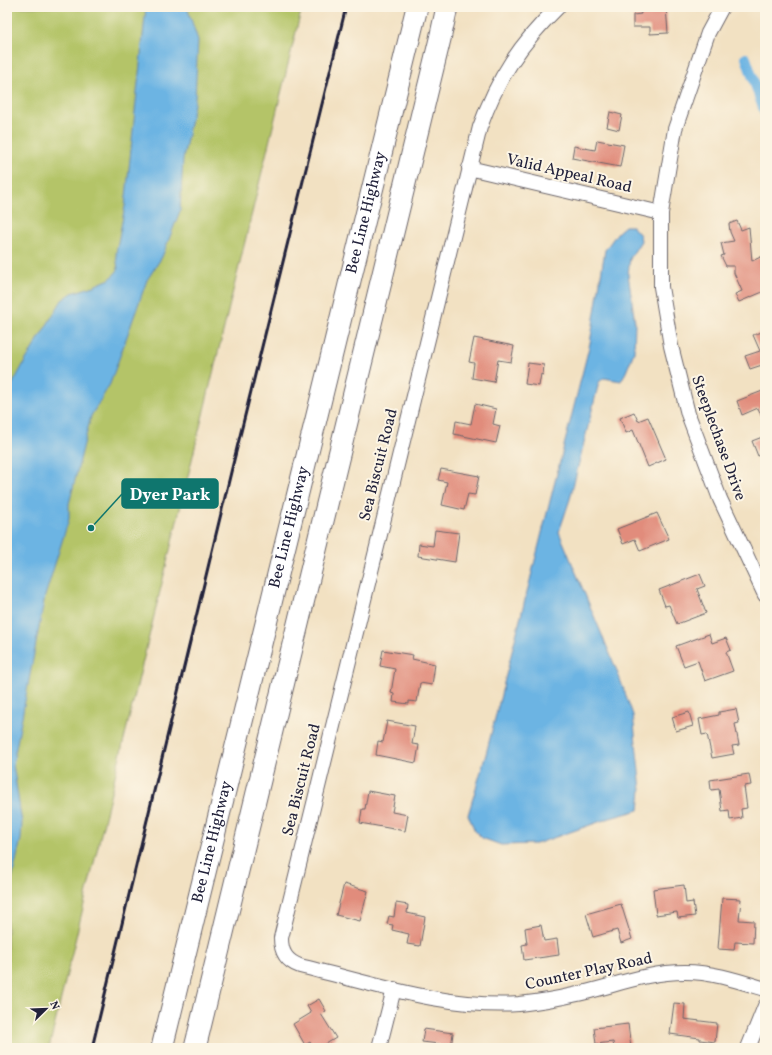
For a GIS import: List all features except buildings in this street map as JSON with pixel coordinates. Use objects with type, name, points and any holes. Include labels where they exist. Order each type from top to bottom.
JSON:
[{"type":"highway","name":"Bee Line Highway","points":[[162,1048],[417,7]]},
{"type":"highway","name":"Bee Line Highway","points":[[195,1048],[447,7]]},
{"type":"street","name":"Sea Biscuit Road","points":[[283,952],[281,938],[480,127],[502,76],[528,38],[558,7]]},
{"type":"street","name":"Steeplechase Drive","points":[[722,7],[708,32],[674,129],[661,213],[661,287],[669,339],[688,414],[720,499],[765,595]]},
{"type":"street","name":"Valid Appeal Road","points":[[469,168],[661,213]]},
{"type":"street","name":"Counter Play Road","points":[[283,952],[293,963],[300,966],[394,989],[444,1000],[472,1004],[520,1004],[547,1001],[647,976],[685,972],[716,975],[765,989]]},
{"type":"street","points":[[380,1048],[394,989]]},
{"type":"street","points":[[748,1048],[765,1006]]},
{"type":"green space","points":[[7,7],[302,7],[49,1048],[7,1048]]},
{"type":"water","points":[[146,7],[187,7],[198,40],[195,99],[183,159],[180,211],[162,257],[147,280],[110,384],[91,416],[69,504],[69,519],[45,596],[13,764],[22,823],[21,839],[7,901],[7,394],[62,300],[72,293],[110,279],[118,270],[116,253],[125,206]]},
{"type":"water","points":[[625,226],[632,226],[640,235],[641,241],[630,258],[628,274],[635,323],[634,352],[621,381],[604,378],[599,382],[570,499],[559,532],[617,671],[633,715],[641,790],[639,810],[610,818],[536,844],[501,845],[482,838],[475,831],[468,815],[486,754],[590,343],[605,250],[618,232]]},
{"type":"waterway","points":[[746,58],[765,114]]},
{"type":"railway","points":[[92,1048],[232,468],[346,7]]},
{"type":"place","name":"Dyer Park","points":[[91,528]]}]
